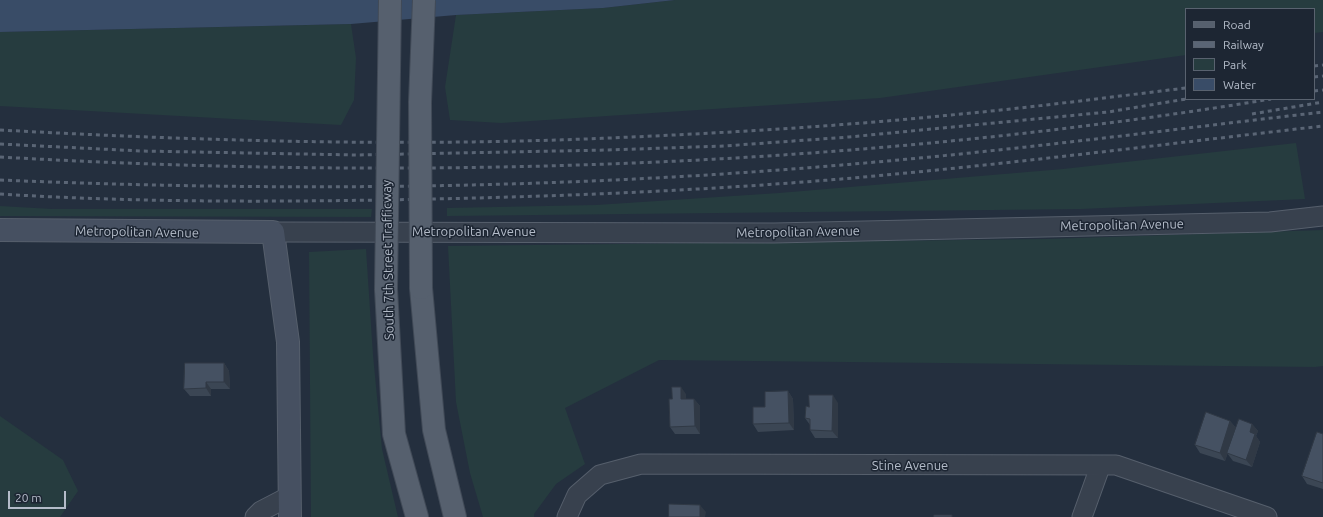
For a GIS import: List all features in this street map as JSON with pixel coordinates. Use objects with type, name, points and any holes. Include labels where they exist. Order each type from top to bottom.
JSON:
[{"type":"main road","name":"South 7th Street Trafficway","points":[[390,0],[386,289],[394,434],[417,517]]},
{"type":"main road","points":[[424,0],[420,102],[421,288],[434,430],[455,517]]},
{"type":"main road","name":"Metropolitan Avenue","points":[[0,230],[273,232]]},
{"type":"main road","points":[[273,232],[288,342],[289,507]]},
{"type":"street","name":"Metropolitan Avenue","points":[[273,232],[774,233],[1270,222],[1323,216]]},
{"type":"street","name":"Stine Avenue","points":[[567,517],[577,495],[600,475],[641,464],[1100,467],[1116,465],[1267,517]]},
{"type":"street","points":[[1082,517],[1100,467]]},
{"type":"street","points":[[255,517],[261,511],[289,507]]},
{"type":"green space","points":[[675,0],[1323,0],[1323,32],[1315,33],[1315,8],[1185,8],[1185,55],[880,98],[501,123],[450,120],[445,87],[456,15],[603,8]]},
{"type":"green space","points":[[351,24],[356,58],[354,100],[341,125],[0,106],[0,32]]},
{"type":"green space","points":[[1296,143],[1305,199],[1081,209],[447,216],[447,208],[596,205],[779,193],[1063,169]]},
{"type":"green space","points":[[0,206],[52,209],[372,209],[371,217],[0,216]]},
{"type":"green space","points":[[1323,230],[1323,366],[659,360],[565,408],[585,464],[556,484],[534,514],[534,517],[483,517],[470,473],[456,402],[448,246],[1046,239]]},
{"type":"green space","points":[[366,249],[373,355],[382,449],[398,517],[311,517],[309,252]]},
{"type":"green space","points":[[0,416],[63,460],[78,491],[60,517],[0,517]]},
{"type":"water","points":[[0,0],[675,0],[603,8],[456,15],[351,24],[0,32]]},
{"type":"building","points":[[185,363],[224,363],[224,382],[206,382],[206,388],[184,389]]},
{"type":"building","points":[[672,387],[681,387],[681,399],[694,399],[695,426],[670,427],[669,399],[672,399]]},
{"type":"building","points":[[788,391],[789,423],[753,424],[753,407],[765,407],[765,392]]},
{"type":"building","points":[[809,395],[833,395],[832,431],[810,430],[810,419],[805,418],[806,406],[809,407]]},
{"type":"building","points":[[1206,412],[1230,421],[1220,453],[1195,445]]},
{"type":"building","points":[[1239,419],[1252,424],[1250,432],[1255,434],[1246,460],[1227,453]]},
{"type":"building","points":[[1317,432],[1323,434],[1323,483],[1302,476]]},
{"type":"building","points":[[669,504],[700,505],[700,517],[669,517]]},
{"type":"building","points":[[934,515],[952,515],[952,517],[934,517]]},
{"type":"railway","points":[[1315,66],[1323,65]]},
{"type":"railway","points":[[1315,77],[1323,76]]},
{"type":"railway","points":[[0,130],[304,142],[533,141],[829,126],[1017,108],[1185,88]]},
{"type":"railway","points":[[1315,91],[1323,90]]},
{"type":"railway","points":[[0,144],[141,151],[356,155],[724,146],[849,137],[1108,112],[1185,99]]},
{"type":"railway","points":[[0,157],[159,164],[318,168],[477,167],[637,163],[796,154],[955,141],[1114,122],[1264,100]]},
{"type":"railway","points":[[1252,114],[1323,102]]},
{"type":"railway","points":[[0,180],[107,184],[320,187],[426,186],[640,179],[912,159],[1029,147],[1323,112]]},
{"type":"railway","points":[[0,194],[108,199],[271,201],[486,198],[643,192],[853,178],[1029,160],[1323,126]]}]
